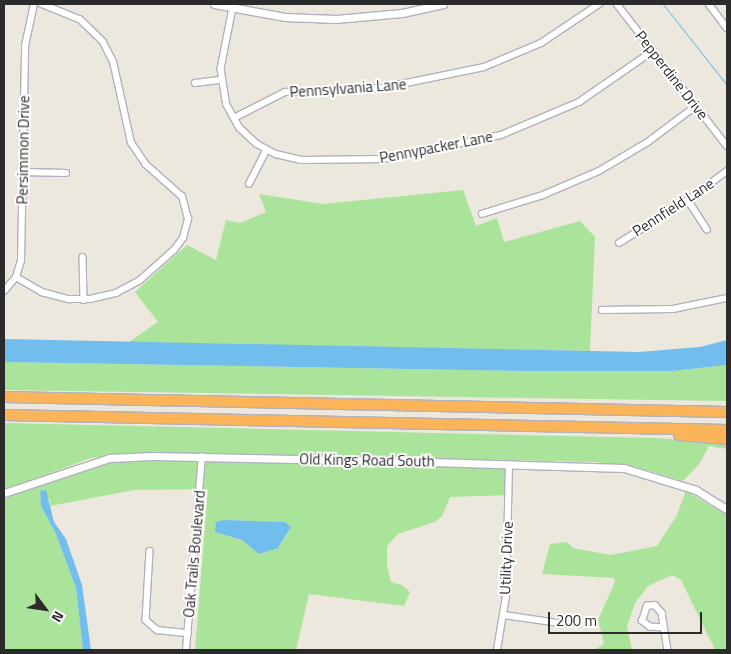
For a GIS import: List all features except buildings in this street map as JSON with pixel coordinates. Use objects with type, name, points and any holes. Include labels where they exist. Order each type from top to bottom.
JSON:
[{"type":"highway","points":[[4,397],[727,412]]},
{"type":"highway","points":[[673,411],[693,406],[727,406]]},
{"type":"highway","points":[[4,415],[727,430]]},
{"type":"highway","points":[[634,428],[727,439]]},
{"type":"street","name":"Persimmon Drive","points":[[16,277],[21,257],[26,46],[34,4]]},
{"type":"street","points":[[4,290],[16,277],[51,295],[84,300],[116,293],[150,272],[181,241],[186,228],[187,210],[177,191],[149,169],[134,149],[126,127],[113,62],[104,42],[80,20],[42,4]]},
{"type":"street","points":[[214,4],[285,17],[336,19],[402,13],[443,4]]},
{"type":"street","name":"Pennsylvania Lane","points":[[234,118],[285,92],[382,88],[484,66],[545,40],[599,4]]},
{"type":"street","name":"Pepperdine Drive","points":[[617,4],[727,146]]},
{"type":"street","points":[[708,4],[727,28]]},
{"type":"street","name":"Pennypacker Lane","points":[[233,8],[221,80],[234,118],[249,137],[266,150],[296,160],[346,161],[419,154],[487,139],[529,126],[579,102],[654,51]]},
{"type":"street","points":[[196,83],[221,80]]},
{"type":"street","points":[[482,214],[550,192],[599,171],[648,142],[696,106]]},
{"type":"street","points":[[249,184],[266,150]]},
{"type":"street","name":"Pennfield Lane","points":[[619,243],[688,200],[727,171]]},
{"type":"street","points":[[23,172],[66,173]]},
{"type":"street","points":[[688,200],[707,229]]},
{"type":"street","points":[[82,257],[84,300]]},
{"type":"street","points":[[602,310],[673,310],[727,298]]},
{"type":"street","name":"Old Kings Road South","points":[[4,493],[102,460],[153,456],[509,465],[581,465],[631,470],[696,490],[727,509]]},
{"type":"street","name":"Oak Trails Boulevard","points":[[186,650],[202,457]]},
{"type":"street","name":"Utility Drive","points":[[497,650],[504,615],[509,465]]},
{"type":"street","points":[[150,551],[146,620],[157,630],[188,633]]},
{"type":"street","points":[[663,628],[650,627],[642,621],[647,606],[659,608],[668,650]]},
{"type":"street","points":[[504,615],[559,623]]},
{"type":"green space","points":[[463,190],[476,226],[497,218],[504,242],[580,221],[595,237],[590,351],[129,342],[158,322],[135,292],[187,245],[216,260],[226,220],[240,223],[266,212],[259,194],[323,204]]},
{"type":"green space","points":[[4,362],[524,371],[672,371],[727,365],[727,401],[4,390]]},
{"type":"green space","points":[[4,423],[654,438],[727,442],[727,449],[709,446],[699,464],[683,481],[640,468],[594,462],[144,452],[91,458],[4,490]]},
{"type":"green space","points":[[139,459],[409,463],[512,469],[511,495],[450,497],[442,516],[435,522],[398,534],[387,546],[387,565],[391,582],[402,585],[410,592],[404,606],[309,594],[296,650],[195,650],[208,489],[134,490],[50,506],[50,500],[40,492],[41,506],[56,534],[76,588],[83,650],[4,650],[4,496],[105,462]],"holes":[[[224,520],[285,522],[291,527],[280,546],[261,554],[242,540],[215,532]]]},
{"type":"green space","points":[[686,491],[727,515],[727,650],[715,650],[681,580],[672,575],[648,586],[635,603],[627,626],[632,650],[594,650],[604,644],[598,620],[615,582],[614,578],[542,574],[550,544],[567,542],[573,548],[611,555],[657,546],[676,517]]},
{"type":"water","points":[[4,339],[639,352],[700,347],[727,340],[727,365],[672,371],[524,371],[4,362]]},
{"type":"water","points":[[46,490],[54,522],[66,539],[82,585],[91,650],[83,650],[76,588],[56,534],[41,506],[40,491]]},
{"type":"water","points":[[224,520],[285,522],[291,527],[278,548],[259,554],[242,540],[215,532],[216,522]]},
{"type":"waterway","points":[[663,4],[727,85]]}]
